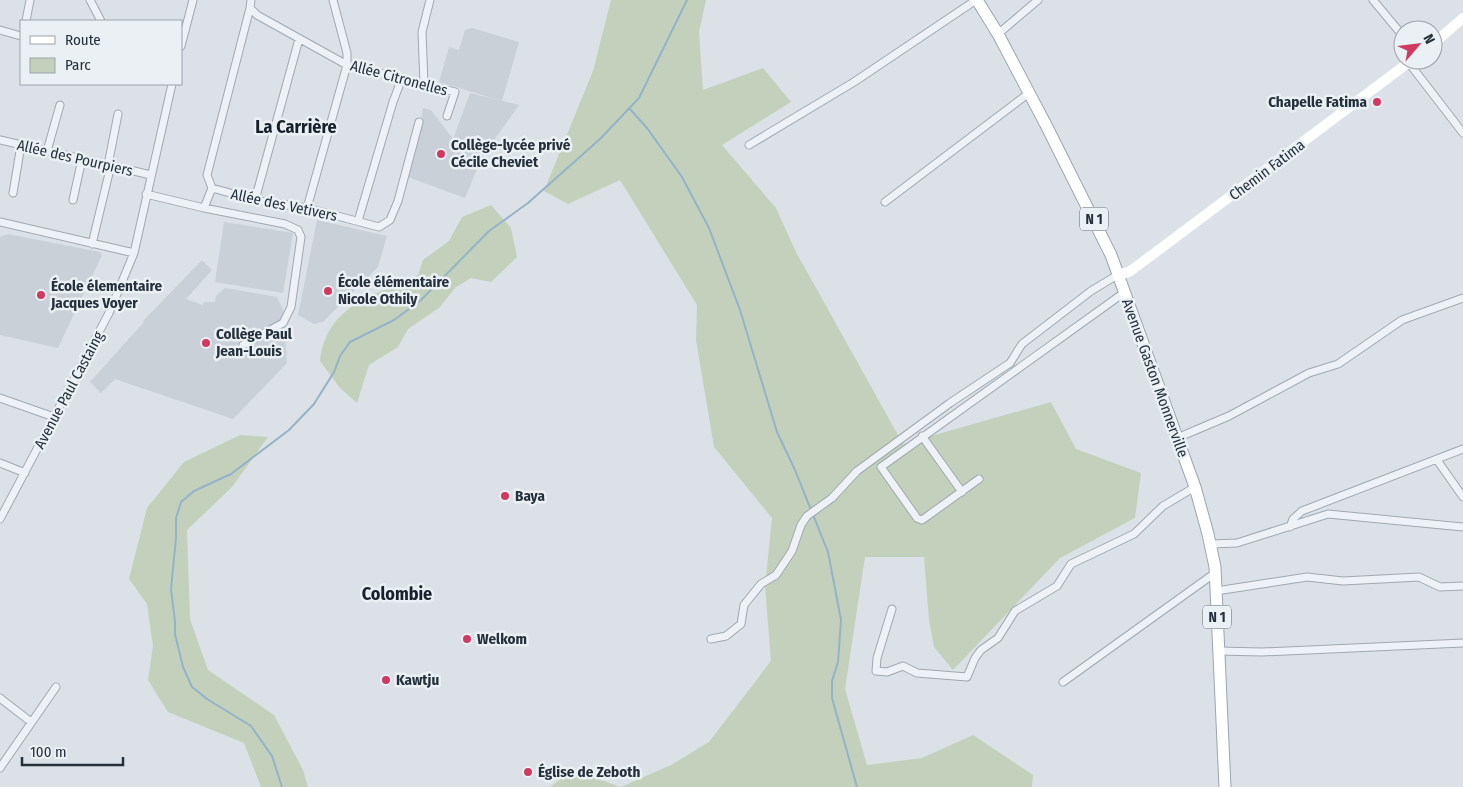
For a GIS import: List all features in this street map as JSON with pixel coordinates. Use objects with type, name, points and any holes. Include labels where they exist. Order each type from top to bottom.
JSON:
[{"type":"main road","name":"Avenue Gaston Monnerville","points":[[976,0],[998,34],[1030,93],[1103,236],[1195,487],[1211,544],[1215,574],[1225,787]]},
{"type":"street","points":[[26,20],[30,0]]},
{"type":"street","points":[[90,0],[101,20]]},
{"type":"street","points":[[182,38],[184,22],[193,0]]},
{"type":"street","points":[[307,208],[347,65],[347,53],[333,0]]},
{"type":"street","points":[[424,84],[422,28],[430,0]]},
{"type":"street","points":[[749,145],[840,91],[976,0]]},
{"type":"street","points":[[998,34],[1038,0]]},
{"type":"street","points":[[1373,0],[1393,24]]},
{"type":"street","name":"Allée Citronelles","points":[[251,4],[260,17],[347,65],[455,92],[447,116]]},
{"type":"street","name":"Allée des Vetivers","points":[[251,4],[207,175],[212,188],[255,200],[307,208],[379,227],[390,220],[398,200],[418,122]]},
{"type":"street","points":[[1443,35],[1463,18]]},
{"type":"street","points":[[0,30],[20,36]]},
{"type":"street","points":[[255,200],[299,39]]},
{"type":"street","name":"Chemin Fatima","points":[[1118,274],[1129,272],[1142,263],[1398,70]]},
{"type":"street","points":[[1417,70],[1463,133]]},
{"type":"street","points":[[358,222],[393,102],[402,78]]},
{"type":"street","name":"Avenue Paul Castaing","points":[[0,519],[109,313],[134,253],[172,85]]},
{"type":"street","points":[[885,202],[1030,93]]},
{"type":"street","points":[[48,151],[60,105]]},
{"type":"street","points":[[92,244],[110,165],[118,114]]},
{"type":"street","name":"Allée des Pourpiers","points":[[0,140],[151,175]]},
{"type":"street","points":[[13,193],[21,145]]},
{"type":"street","points":[[74,200],[82,159]]},
{"type":"street","points":[[204,208],[212,188]]},
{"type":"street","points":[[146,194],[295,227],[301,237],[291,306],[283,323],[243,345]]},
{"type":"street","points":[[0,222],[134,253]]},
{"type":"street","points":[[711,639],[726,636],[741,624],[744,605],[761,584],[776,575],[792,551],[801,525],[807,516],[832,498],[857,471],[950,403],[1010,363],[1022,344],[1091,291],[1118,274]]},
{"type":"street","points":[[979,479],[922,520],[917,518],[881,467],[882,464],[1125,292]]},
{"type":"street","points":[[1177,438],[1228,416],[1308,374],[1338,364],[1402,320],[1463,298]]},
{"type":"street","points":[[0,398],[54,417]]},
{"type":"street","points":[[922,436],[962,492]]},
{"type":"street","points":[[1290,527],[1293,519],[1302,511],[1463,449]]},
{"type":"street","points":[[1436,460],[1463,497]]},
{"type":"street","points":[[0,463],[25,473]]},
{"type":"street","points":[[892,609],[876,671],[886,672],[903,666],[917,673],[967,677],[975,658],[981,650],[998,638],[1015,611],[1057,586],[1071,564],[1134,534],[1162,506],[1195,487]]},
{"type":"street","points":[[1211,544],[1237,543],[1290,527],[1318,516],[1336,514],[1463,528]]},
{"type":"street","points":[[1063,682],[1215,574]]},
{"type":"street","points":[[1216,591],[1307,577],[1343,581],[1419,578],[1440,587],[1463,586]]},
{"type":"street","points":[[1218,650],[1262,652],[1463,643]]},
{"type":"street","points":[[0,768],[3,756],[56,687]]},
{"type":"street","points":[[0,698],[31,722]]},
{"type":"shaded area","points":[[472,28],[519,42],[502,101],[439,82],[449,47],[459,50],[465,30]]},
{"type":"shaded area","points":[[470,93],[519,105],[482,157],[465,198],[408,177],[415,156],[423,108],[431,110],[453,139]]},
{"type":"shaded area","name":"École élémentaire Nicole Othily","points":[[317,220],[387,236],[378,267],[323,322],[314,324],[298,315]]},
{"type":"shaded area","points":[[224,222],[293,233],[283,293],[215,282]]},
{"type":"shaded area","name":"École élementaire Jacques Voyer","points":[[8,234],[100,252],[102,255],[58,348],[0,335],[0,237]]},
{"type":"shaded area","name":"Collège Paul Jean-Louis","points":[[202,260],[212,270],[186,299],[203,305],[204,302],[215,302],[216,296],[225,288],[277,297],[283,310],[287,363],[233,419],[115,379],[101,393],[90,382],[144,320]]},
{"type":"green space","points":[[611,0],[706,0],[699,32],[703,90],[763,68],[791,102],[722,145],[776,208],[796,252],[903,444],[1051,402],[1076,449],[1141,473],[1135,518],[1060,558],[953,670],[934,647],[929,620],[924,557],[865,557],[845,689],[867,765],[922,758],[973,735],[1033,775],[1032,787],[621,787],[671,765],[709,742],[771,661],[765,586],[772,518],[714,447],[696,340],[697,305],[620,180],[568,204],[544,191],[593,71]]},
{"type":"green space","points":[[491,205],[511,228],[517,257],[491,282],[471,278],[456,287],[439,308],[408,329],[398,347],[369,365],[357,403],[340,388],[320,361],[324,342],[332,326],[342,314],[355,304],[418,275],[423,260],[449,241],[462,217]]},
{"type":"green space","points":[[240,435],[268,437],[232,487],[187,530],[190,619],[208,670],[274,715],[303,770],[308,787],[261,787],[244,743],[168,712],[148,680],[153,646],[147,604],[129,579],[147,508],[184,462]]},
{"type":"green space","points":[[572,770],[621,787],[550,787]]},
{"type":"waterway","points":[[282,787],[272,756],[251,726],[207,699],[192,687],[183,667],[175,634],[171,589],[176,518],[181,502],[194,491],[231,474],[289,430],[314,404],[334,372],[340,356],[350,342],[394,320],[420,301],[489,231],[528,203],[600,139],[639,98],[687,0]]},
{"type":"waterway","points":[[630,109],[647,128],[682,177],[709,228],[740,310],[777,432],[795,470],[828,552],[841,620],[838,662],[832,681],[832,698],[857,787]]},
{"type":"place","name":"Chapelle Fatima","points":[[1377,102]]},
{"type":"place","name":"Collège-lycée privé Cécile Cheviet","points":[[441,154]]},
{"type":"place","name":"École élémentaire Nicole Othily","points":[[328,291]]},
{"type":"place","name":"École élementaire Jacques Voyer","points":[[41,295]]},
{"type":"place","name":"Collège Paul Jean-Louis","points":[[206,343]]},
{"type":"place","name":"Baya","points":[[505,496]]},
{"type":"place","name":"Welkom","points":[[467,639]]},
{"type":"place","name":"Kawtju","points":[[386,680]]},
{"type":"place","name":"Église de Zeboth","points":[[528,772]]},
{"type":"district","name":"La Carrière","points":[[296,127]]},
{"type":"district","name":"Colombie","points":[[397,594]]}]
